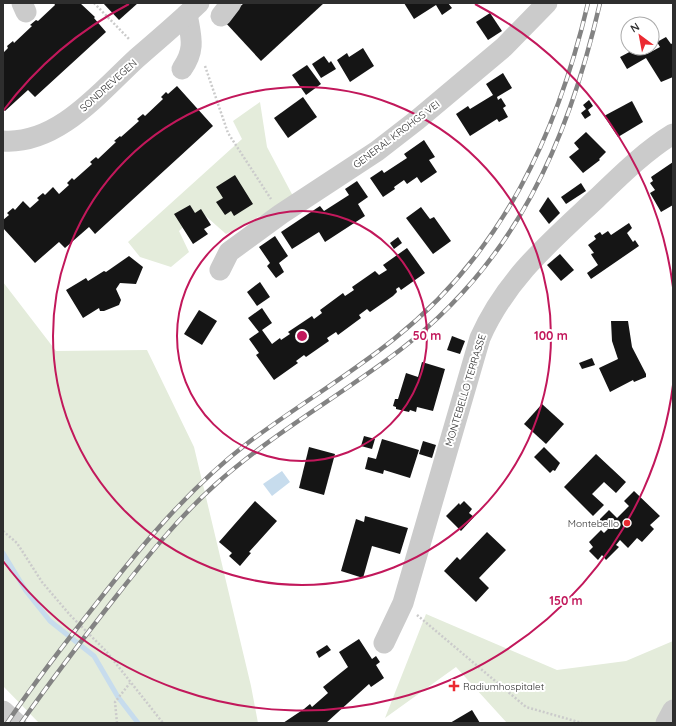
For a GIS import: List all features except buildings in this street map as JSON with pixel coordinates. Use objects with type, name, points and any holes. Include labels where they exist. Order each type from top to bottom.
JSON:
[{"type":"street","name":"GENERAL KROHGS VEI","points":[[220,270],[228,252],[281,214],[378,151],[504,47],[547,3]]},
{"type":"street","points":[[182,69],[189,59],[192,46],[193,8]]},
{"type":"street","name":"SONDREVEGEN","points":[[3,141],[23,140],[40,135],[71,118],[193,8]]},
{"type":"street","name":"MONTEBELLO TERRASSE","points":[[384,643],[403,602],[480,338],[489,318],[515,278],[539,252],[618,178],[646,154],[673,134]]},
{"type":"street","points":[[666,723],[673,710]]},
{"type":"street","points":[[3,711],[16,723]]},
{"type":"path","points":[[94,3],[134,45]]},
{"type":"path","points":[[192,46],[202,58],[228,133],[281,214]]},
{"type":"path","points":[[3,531],[17,543],[42,582],[70,615],[106,651],[163,723]]},
{"type":"path","points":[[403,602],[526,707],[582,723]]},
{"type":"path","points":[[117,723],[115,702],[120,693],[130,683]]},
{"type":"green space","points":[[260,102],[267,147],[294,198],[226,234],[200,211],[179,231],[189,252],[171,267],[140,257],[128,242],[242,139],[233,121]]},
{"type":"green space","points":[[3,282],[56,351],[147,350],[194,447],[251,686],[258,723],[39,723],[3,686]]},
{"type":"green space","points":[[426,614],[557,670],[626,661],[673,641],[673,723],[507,723],[456,667],[385,718]]},
{"type":"water","points":[[282,471],[290,482],[272,496],[263,484]]},
{"type":"waterway","points":[[3,553],[26,591],[50,621],[94,656],[118,697],[138,723]]},
{"type":"railway","points":[[7,723],[50,663],[113,582],[167,518],[206,478],[249,442],[377,353],[432,305],[466,269],[495,230],[520,188],[541,145],[560,99],[575,52],[588,3]]},
{"type":"railway","points":[[21,723],[129,580],[164,537],[202,497],[238,465],[260,448],[400,350],[441,315],[476,278],[506,238],[532,195],[553,150],[572,103],[587,54],[600,3]]},
{"type":"place","name":"Montebello","points":[[627,523]]},
{"type":"place","name":"Radiumhospitalet","points":[[454,686]]}]
